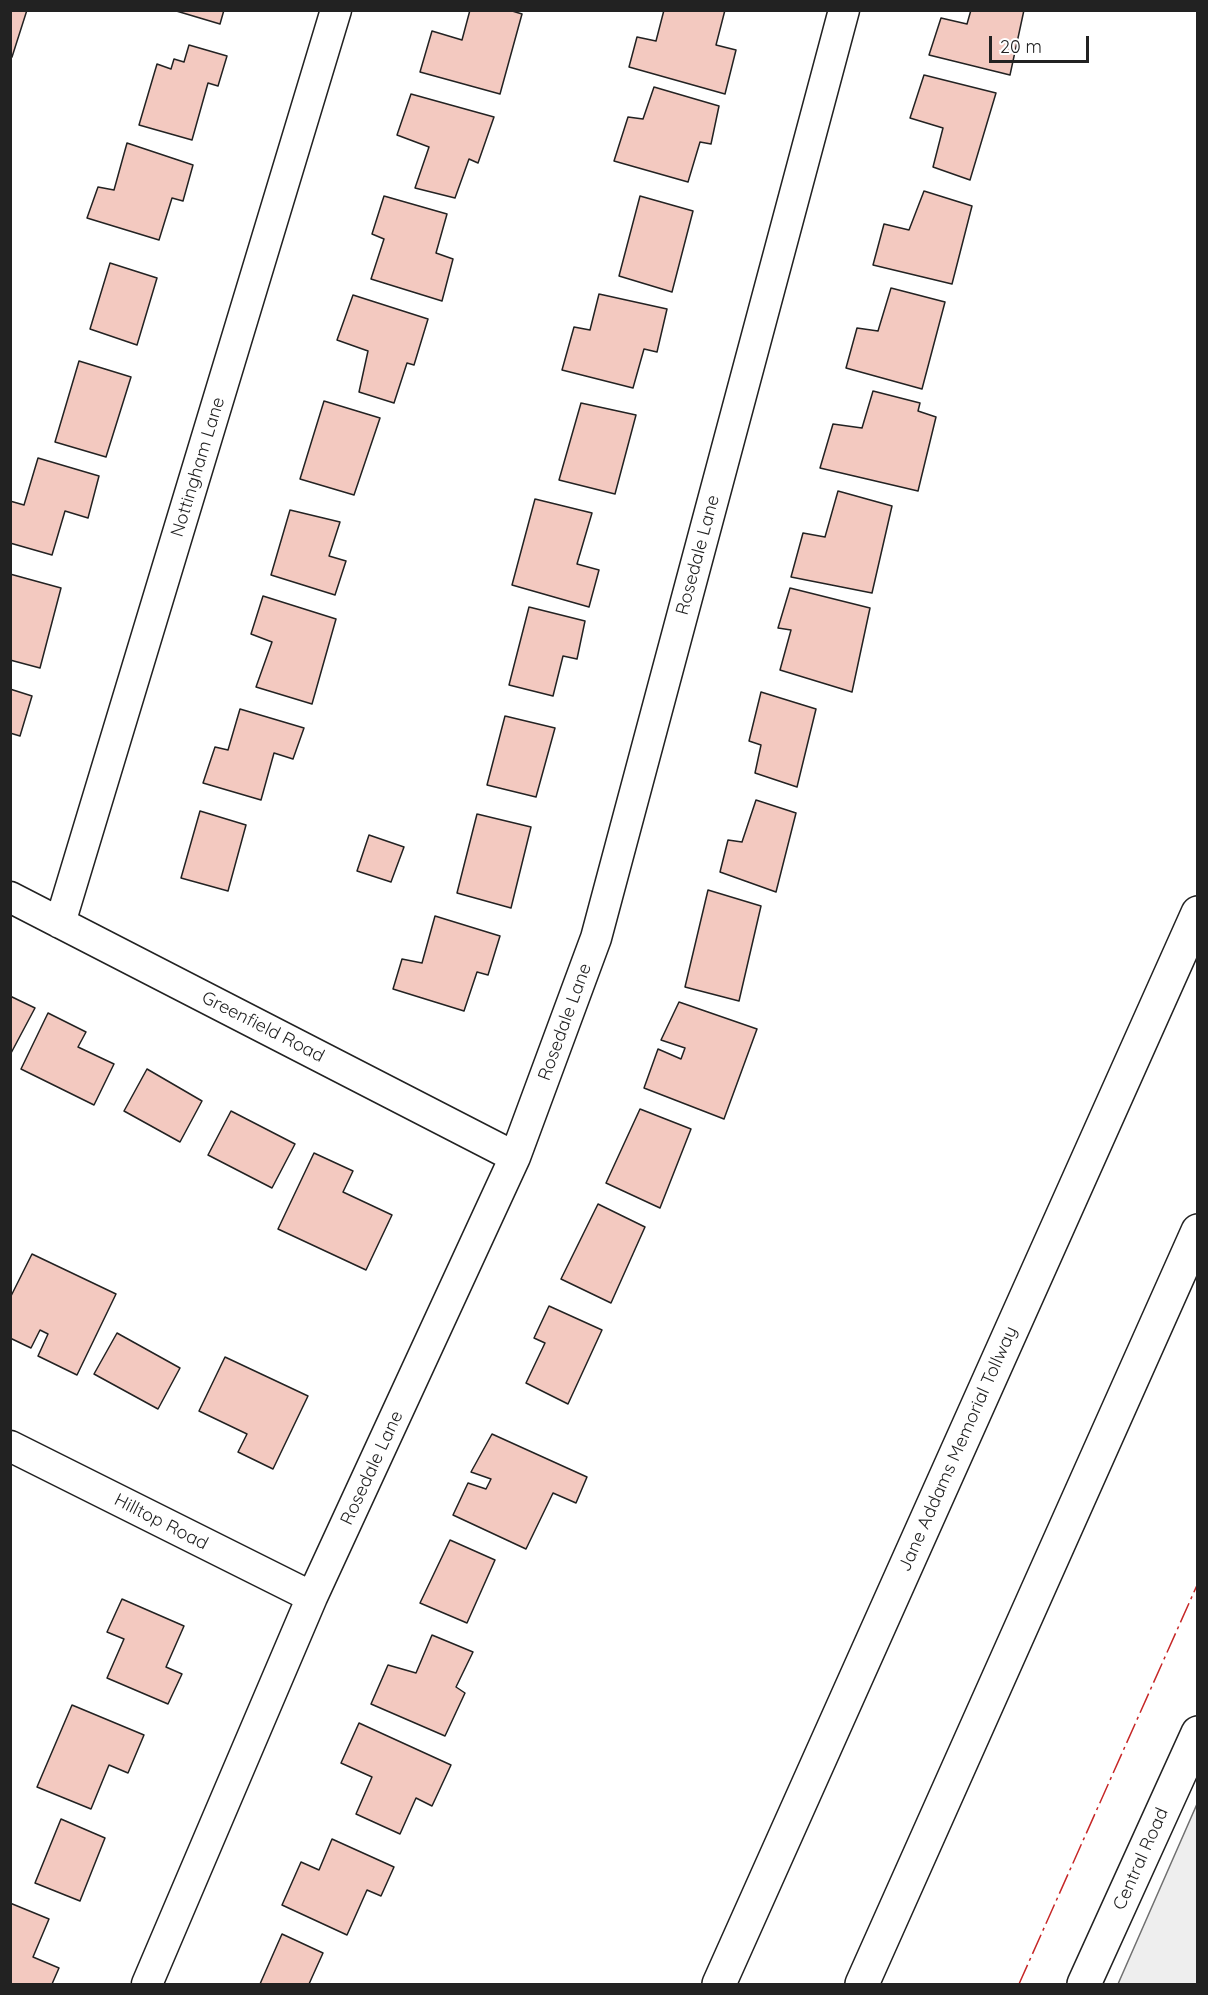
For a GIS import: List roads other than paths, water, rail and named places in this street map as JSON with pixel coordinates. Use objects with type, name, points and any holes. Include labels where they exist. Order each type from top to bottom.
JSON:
[{"type":"main road","name":"Jane Addams Memorial Tollway","points":[[719,1984],[1197,913]]},
{"type":"main road","points":[[862,1984],[1197,1231]]},
{"type":"main road","name":"Central Road","points":[[1084,1984],[1197,1733]]},
{"type":"street","name":"Nottingham Lane","points":[[60,923],[336,10]]},
{"type":"street","name":"Rosedale Lane","points":[[147,1984],[312,1597],[515,1157],[596,938],[844,10]]},
{"type":"street","name":"Greenfield Road","points":[[10,897],[515,1157]]},
{"type":"street","name":"Hilltop Road","points":[[10,1446],[312,1597]]}]
